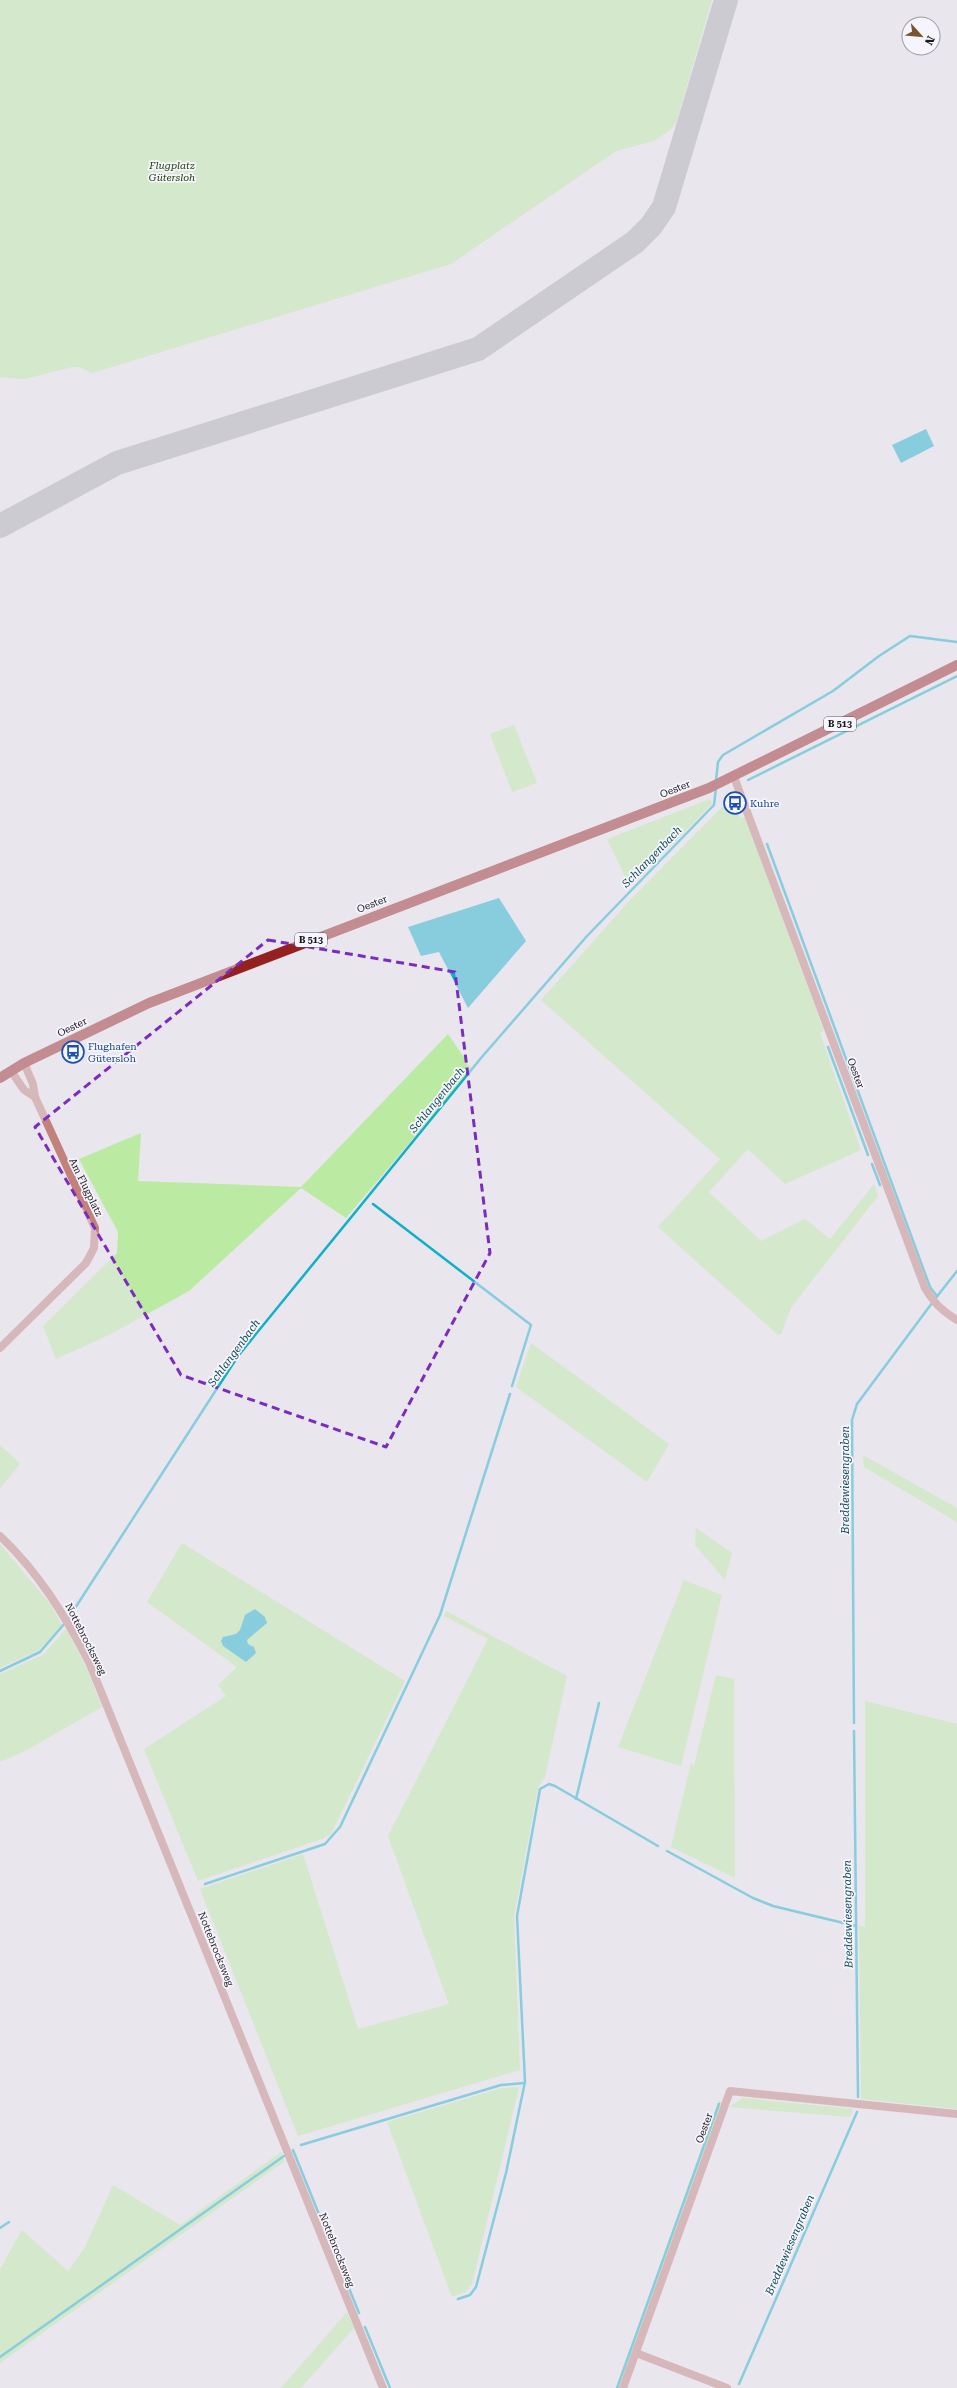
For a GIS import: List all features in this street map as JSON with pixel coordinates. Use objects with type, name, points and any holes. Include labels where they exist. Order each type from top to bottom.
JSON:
[{"type":"main road","name":"Oester","points":[[24,1063],[149,1003],[709,788],[957,666]]},
{"type":"main road","name":"B 513","points":[[0,1078],[24,1063]]},
{"type":"street","name":"Oester","points":[[734,777],[925,1288],[934,1302],[944,1312],[957,1320]]},
{"type":"street","name":"Am Flugplatz","points":[[0,1348],[86,1264],[94,1248],[95,1228],[89,1213],[67,1171],[35,1097],[33,1084],[24,1063]]},
{"type":"street","name":"Am Flugplatz","points":[[11,1071],[24,1090],[35,1097]]},
{"type":"street","name":"Nottebrocksweg","points":[[0,1536],[33,1571],[64,1616],[104,1700],[383,2388]]},
{"type":"street","name":"Oester","points":[[624,2388],[730,2091],[957,2114]]},
{"type":"street","points":[[636,2353],[727,2388]]},
{"type":"highlighted area","points":[[268,940],[455,972],[490,1253],[386,1447],[181,1375],[35,1127]]},
{"type":"green space","name":"Flugplatz Gütersloh","points":[[0,0],[712,0],[676,123],[670,130],[654,141],[616,151],[451,264],[92,373],[79,367],[72,367],[25,379],[0,377]]},
{"type":"green space","points":[[514,725],[537,783],[512,792],[490,734]]},
{"type":"green space","points":[[732,797],[740,818],[745,817],[824,1031],[820,1033],[861,1150],[785,1184],[748,1149],[709,1192],[761,1241],[805,1219],[830,1239],[874,1184],[878,1196],[793,1305],[785,1322],[782,1333],[778,1335],[658,1227],[720,1159],[541,1000],[632,898]]},
{"type":"green space","points":[[710,799],[712,804],[630,887],[607,839]]},
{"type":"green space","points":[[448,1034],[472,1069],[346,1218],[301,1188],[189,1291],[111,1334],[56,1359],[43,1326],[117,1253],[118,1232],[79,1159],[141,1133],[138,1181],[301,1187]]},
{"type":"green space","points":[[531,1343],[669,1444],[647,1482],[516,1387]]},
{"type":"green space","points":[[0,1445],[20,1464],[0,1488]]},
{"type":"green space","points":[[863,1455],[957,1508],[957,1522],[864,1467]]},
{"type":"green space","points":[[696,1528],[732,1553],[725,1580],[695,1545]]},
{"type":"green space","points":[[182,1543],[405,1681],[331,1834],[322,1839],[198,1881],[144,1749],[226,1696],[218,1685],[237,1667],[147,1602]]},
{"type":"green space","points":[[0,1544],[50,1604],[62,1625],[39,1650],[0,1668]]},
{"type":"green space","points":[[684,1580],[722,1595],[681,1766],[618,1747]]},
{"type":"green space","points":[[446,1611],[567,1676],[545,1777],[538,1787],[514,1917],[520,2070],[298,2136],[200,1889],[303,1854],[358,2029],[449,2004],[388,1836],[488,1639],[444,1616]]},
{"type":"green space","points":[[66,1629],[85,1664],[102,1707],[27,1750],[0,1762],[0,1674],[43,1655]]},
{"type":"green space","points":[[716,1675],[734,1679],[735,1878],[671,1847],[691,1763],[694,1766]]},
{"type":"green space","points":[[865,1701],[957,1724],[957,2109],[861,2099],[859,1926],[865,1927]]},
{"type":"green space","points":[[519,2087],[472,2284],[465,2292],[452,2297],[387,2122],[502,2088]]},
{"type":"green space","points":[[743,2098],[853,2109],[850,2117],[729,2107]]},
{"type":"green space","points":[[719,2099],[722,2104],[621,2388],[616,2388]]},
{"type":"green space","points":[[281,2152],[285,2161],[0,2363],[0,2269],[22,2230],[68,2271],[85,2247],[113,2185],[180,2225]]},
{"type":"green space","points":[[347,2312],[354,2328],[301,2388],[281,2388]]},
{"type":"water","points":[[926,429],[934,446],[901,463],[892,445]]},
{"type":"water","points":[[499,898],[526,941],[468,1008],[439,952],[421,956],[408,927]]},
{"type":"water","points":[[255,1609],[265,1617],[267,1623],[247,1640],[248,1644],[254,1647],[256,1653],[246,1662],[223,1646],[221,1641],[223,1637],[236,1634],[240,1630],[245,1615]]},
{"type":"waterway","name":"Schlangenbach","points":[[716,781],[718,762],[723,755],[833,691],[879,656],[910,636],[957,642]]},
{"type":"waterway","points":[[748,780],[957,676]]},
{"type":"waterway","name":"Schlangenbach","points":[[68,1619],[238,1356],[481,1058],[587,936],[714,805],[716,788]]},
{"type":"waterway","points":[[767,844],[930,1287],[937,1296]]},
{"type":"waterway","points":[[828,1047],[868,1155]]},
{"type":"waterway","points":[[872,1164],[880,1185]]},
{"type":"waterway","points":[[373,1204],[531,1325],[512,1386]]},
{"type":"waterway","name":"Breddewiesengraben","points":[[935,1299],[957,1271]]},
{"type":"waterway","name":"Breddewiesengraben","points":[[854,1723],[852,1420],[857,1404],[932,1303]]},
{"type":"waterway","points":[[205,1884],[325,1844],[340,1827],[440,1615],[510,1394]]},
{"type":"waterway","name":"Schlangenbach","points":[[0,1671],[40,1652],[65,1623]]},
{"type":"waterway","points":[[576,1799],[599,1703]]},
{"type":"waterway","name":"Breddewiesengraben","points":[[854,1731],[858,2097]]},
{"type":"waterway","points":[[458,2299],[470,2295],[476,2287],[506,2173],[525,2082],[517,1916],[540,1789],[549,1784],[555,1786],[658,1846]]},
{"type":"waterway","points":[[667,1851],[753,1898],[773,1906],[856,1926]]},
{"type":"waterway","points":[[301,2145],[501,2085],[524,2083]]},
{"type":"waterway","points":[[617,2388],[719,2104]]},
{"type":"waterway","name":"Breddewiesengraben","points":[[739,2384],[857,2112]]},
{"type":"waterway","points":[[293,2150],[359,2313]]},
{"type":"waterway","points":[[0,2357],[284,2156]]},
{"type":"waterway","points":[[0,2228],[9,2222]]},
{"type":"waterway","points":[[365,2327],[390,2388]]},
{"type":"taxiway","points":[[0,526],[117,463],[478,349],[635,242],[651,226],[664,207],[726,0]]},
{"type":"place","name":"Kuhre","points":[[735,803]]},
{"type":"place","name":"Flughafen Gütersloh","points":[[73,1052]]}]
